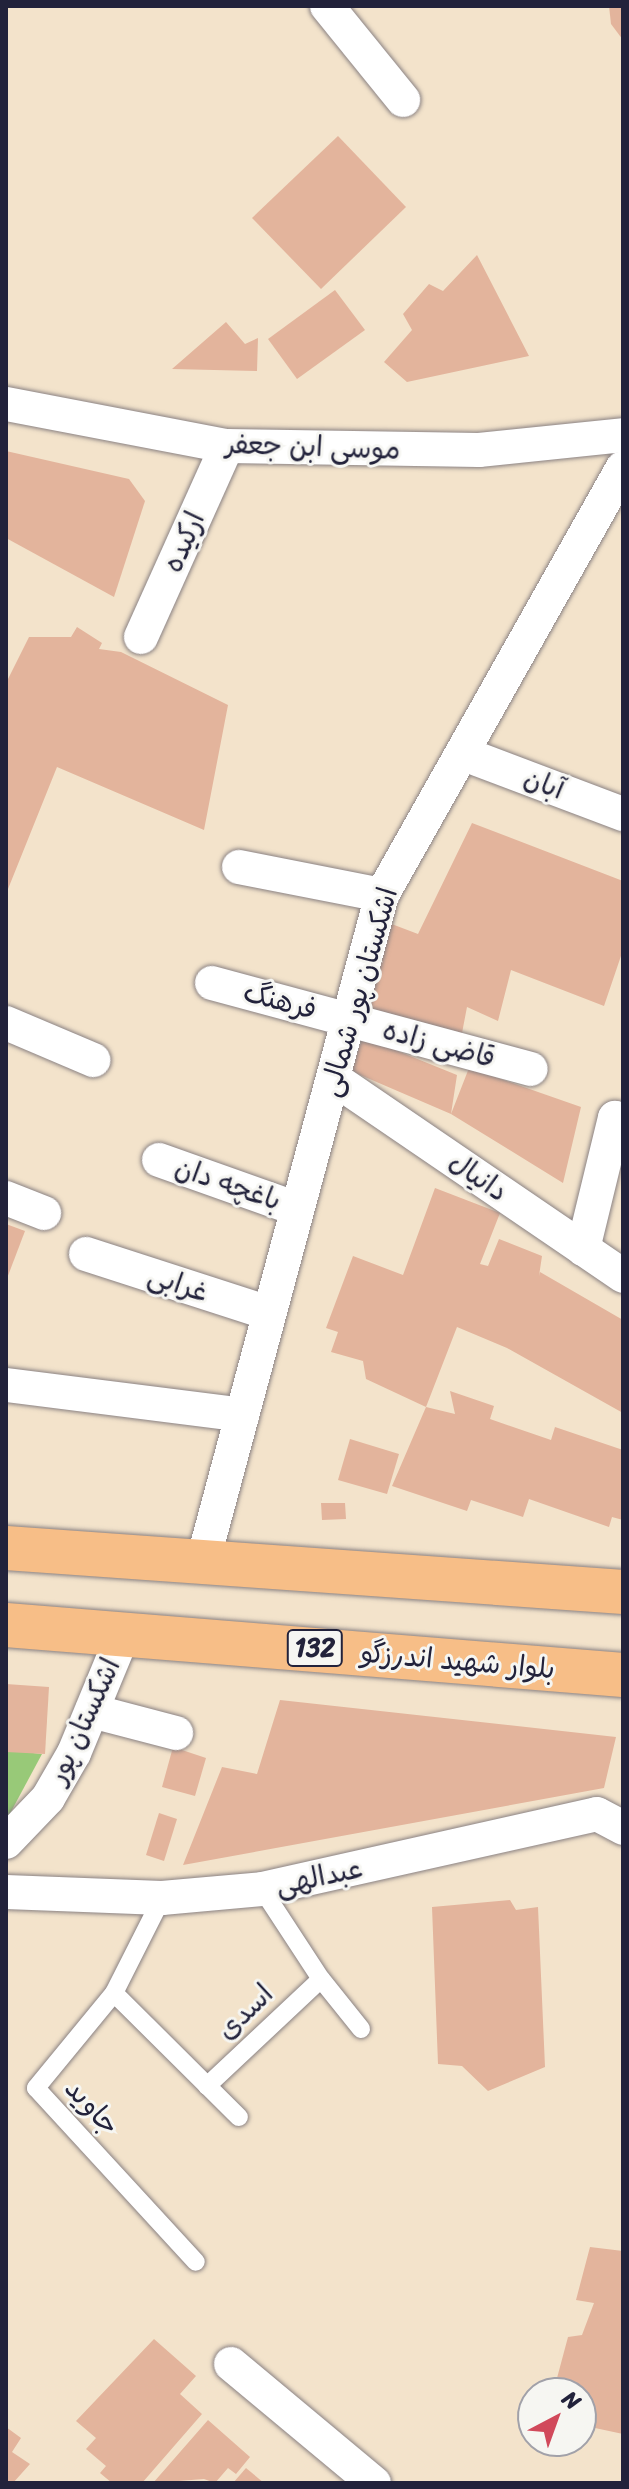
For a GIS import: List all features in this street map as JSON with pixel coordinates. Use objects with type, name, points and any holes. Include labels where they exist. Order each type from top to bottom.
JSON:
[{"type":"main road","points":[[6,1548],[623,1592]]},
{"type":"main road","name":"بلوار شهید اندرزگو","points":[[6,1625],[124,1632],[623,1675]]},
{"type":"street","points":[[327,6],[403,100]]},
{"type":"street","name":"موسی ابن جعفر","points":[[6,404],[227,446],[479,450],[623,435]]},
{"type":"street","name":"ارکیده","points":[[141,637],[227,446]]},
{"type":"street","name":"اشکستان پور شمالی","points":[[203,1561],[382,895],[623,468]]},
{"type":"street","name":"آبان","points":[[464,754],[623,814]]},
{"type":"street","points":[[239,867],[382,895]]},
{"type":"street","name":"فرهنگ","points":[[212,983],[348,1020]]},
{"type":"street","name":"قاضی زاده","points":[[348,1020],[531,1069]]},
{"type":"street","points":[[6,1023],[93,1060]]},
{"type":"street","name":"دانیال","points":[[333,1078],[623,1276]]},
{"type":"street","points":[[583,1249],[615,1118],[623,1120]]},
{"type":"street","name":"باغچه دان","points":[[159,1160],[297,1209]]},
{"type":"street","points":[[6,1198],[44,1213]]},
{"type":"street","name":"غرابی","points":[[86,1254],[269,1313]]},
{"type":"street","points":[[6,1385],[242,1415]]},
{"type":"street","name":"اشکستان پور","points":[[6,1842],[48,1798],[92,1711],[124,1632]]},
{"type":"street","points":[[92,1711],[176,1733]]},
{"type":"street","name":"عبدالهی","points":[[6,1892],[162,1898],[262,1889],[597,1814],[623,1828]]},
{"type":"street","points":[[231,2364],[374,2483]]},
{"type":"lane","points":[[262,1889],[321,1979],[361,2029]]},
{"type":"lane","name":"جاوید","points":[[162,1898],[114,1993],[36,2088],[196,2262]]},
{"type":"lane","name":"اسدی","points":[[207,2086],[321,1979]]},
{"type":"lane","points":[[114,1993],[239,2117]]},
{"type":"green space","points":[[6,1750],[42,1754],[6,1821]]},
{"type":"building","points":[[609,6],[623,6],[623,40],[611,24]]},
{"type":"building","points":[[338,136],[406,207],[321,289],[252,218]]},
{"type":"building","points":[[477,255],[529,356],[407,382],[384,362],[412,330],[403,314],[429,284],[443,291]]},
{"type":"building","points":[[335,290],[365,330],[297,379],[268,339]]},
{"type":"building","points":[[226,322],[245,344],[258,338],[257,371],[172,369]]},
{"type":"building","points":[[6,451],[129,479],[145,501],[114,597],[6,538]]},
{"type":"building","points":[[77,627],[102,643],[99,649],[121,652],[228,705],[204,830],[57,767],[6,894],[6,683],[29,637],[71,637]]},
{"type":"building","points":[[472,823],[623,881],[623,950],[604,1006],[511,970],[498,1021],[467,1007],[462,1033],[365,1007],[389,923],[418,934]]},
{"type":"building","points":[[363,1037],[457,1075],[451,1114],[351,1071]]},
{"type":"building","points":[[469,1068],[581,1107],[563,1183],[451,1114]]},
{"type":"building","points":[[435,1188],[500,1213],[480,1264],[488,1266],[499,1239],[542,1256],[539,1276],[540,1272],[623,1320],[623,1413],[507,1348],[457,1327],[426,1407],[366,1379],[363,1361],[331,1352],[338,1332],[326,1328],[353,1256],[403,1275]]},
{"type":"building","points":[[6,1224],[25,1231],[6,1281]]},
{"type":"building","points":[[450,1391],[494,1406],[490,1419],[551,1440],[555,1427],[623,1450],[623,1520],[612,1517],[609,1527],[529,1499],[523,1517],[471,1500],[467,1511],[392,1486],[426,1407],[455,1414]]},
{"type":"building","points":[[350,1439],[399,1454],[387,1494],[338,1480]]},
{"type":"building","points":[[321,1503],[345,1503],[346,1519],[322,1520]]},
{"type":"building","points":[[6,1684],[49,1687],[45,1754],[6,1752]]},
{"type":"building","points":[[280,1700],[616,1737],[604,1788],[183,1865],[222,1767],[257,1774]]},
{"type":"building","points":[[173,1747],[206,1758],[195,1796],[162,1787]]},
{"type":"building","points":[[159,1813],[177,1819],[164,1861],[146,1855]]},
{"type":"building","points":[[510,1900],[516,1910],[538,1907],[545,2067],[488,2091],[462,2066],[438,2064],[432,1907]]},
{"type":"building","points":[[590,2247],[623,2251],[623,2434],[597,2428],[597,2377],[557,2377],[568,2337],[582,2335],[594,2303],[576,2300]]},
{"type":"building","points":[[154,2339],[196,2376],[180,2394],[202,2414],[142,2483],[112,2483],[100,2473],[106,2466],[86,2449],[96,2438],[76,2421]]},
{"type":"building","points":[[208,2420],[250,2457],[236,2474],[228,2468],[215,2483],[204,2479],[153,2483]]},
{"type":"building","points":[[6,2427],[21,2438],[12,2452],[30,2464],[13,2483],[6,2483]]},
{"type":"building","points":[[246,2468],[264,2483],[233,2483]]}]
